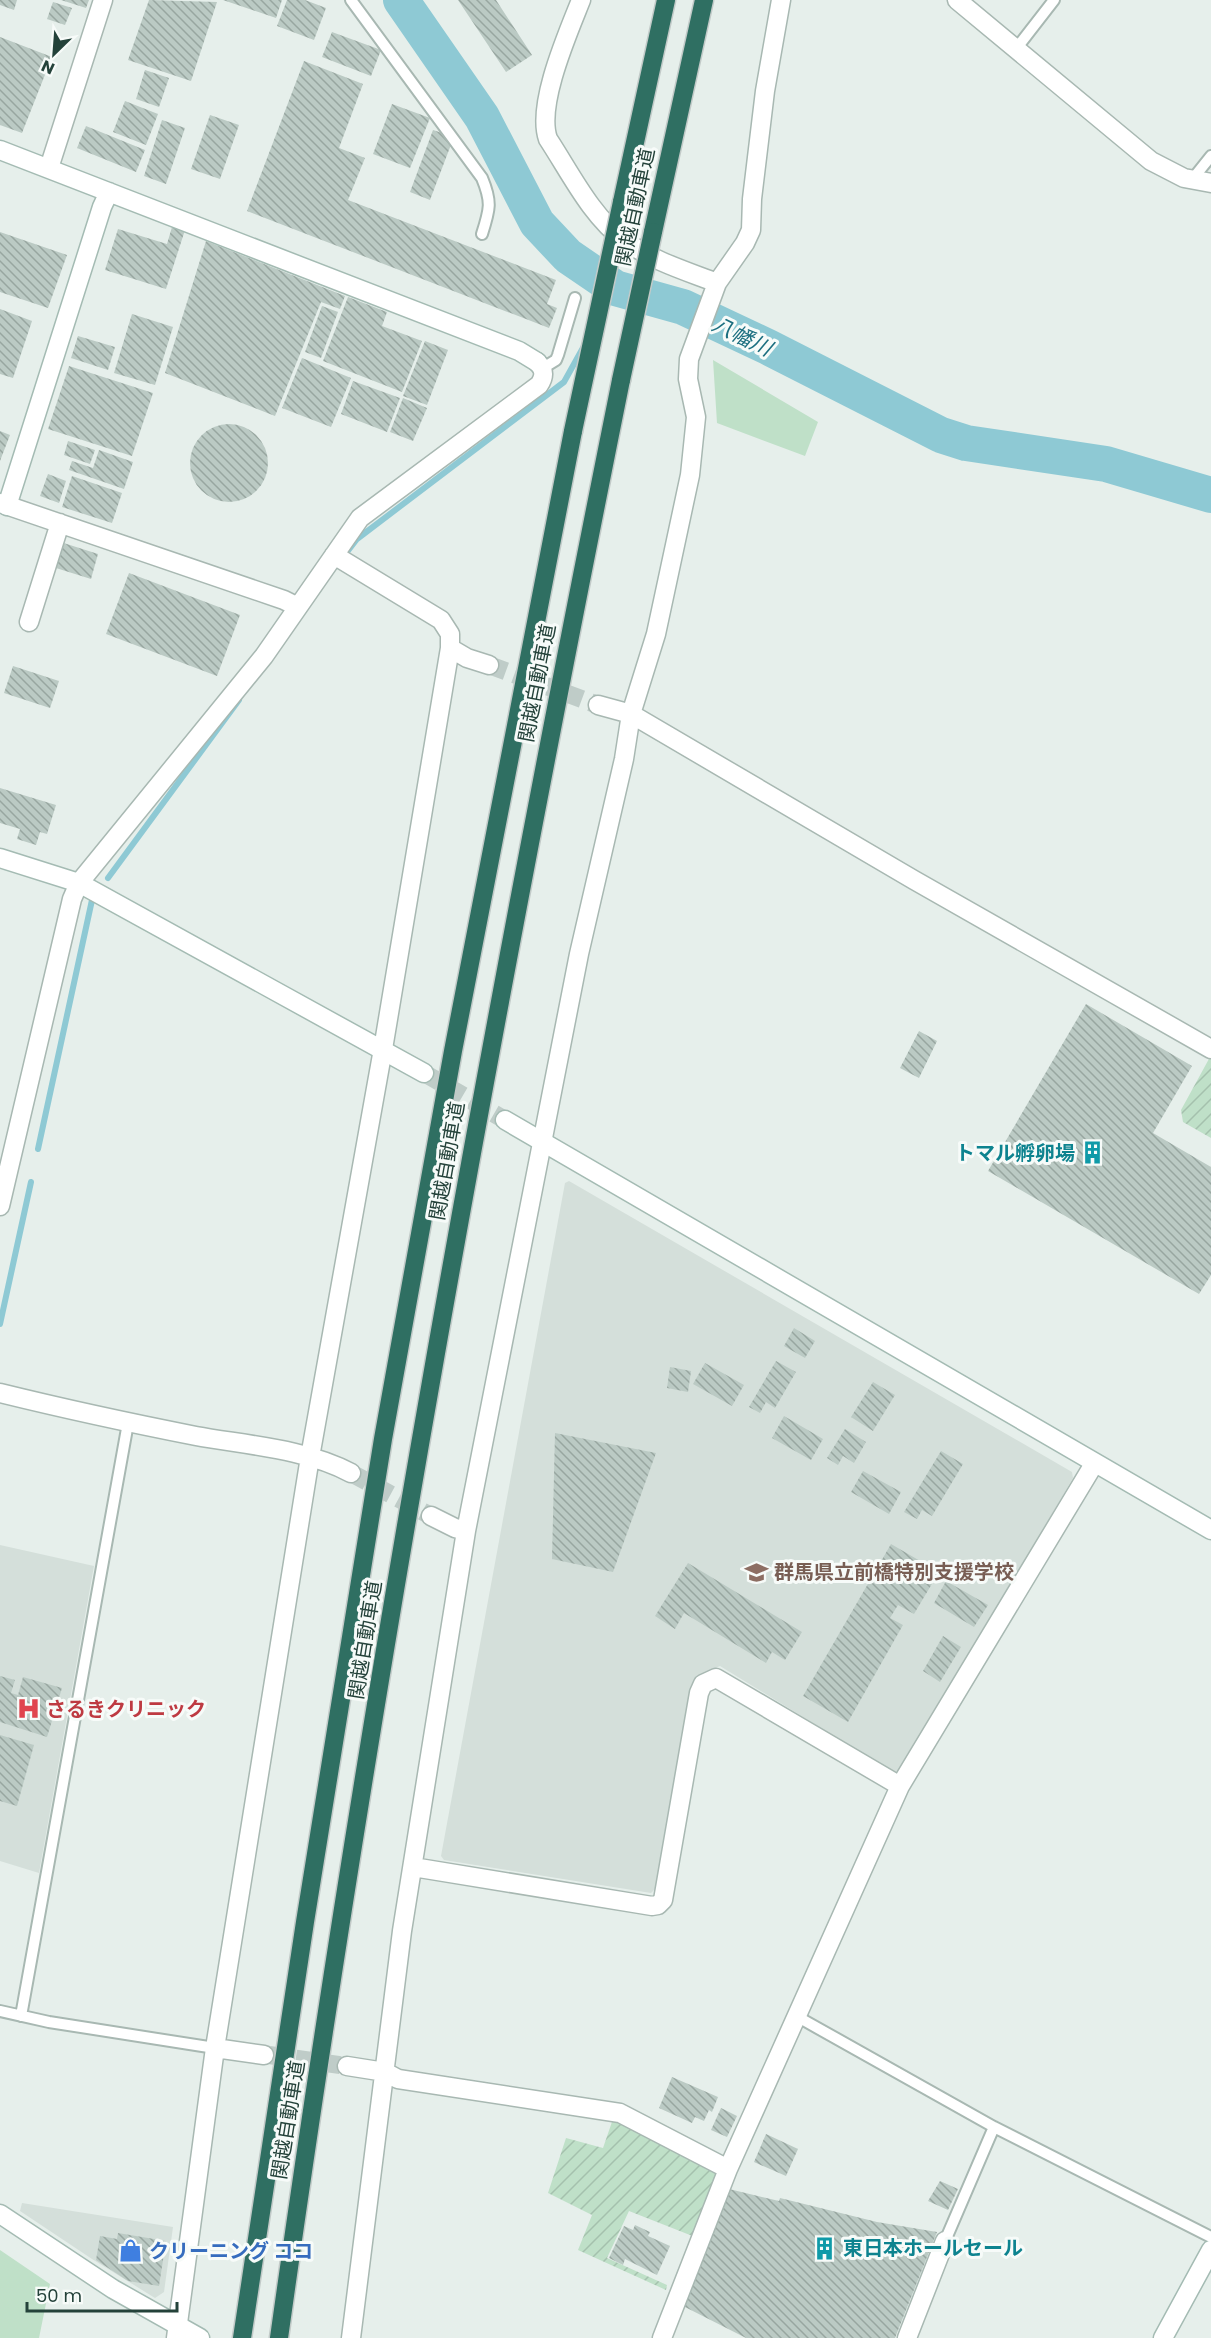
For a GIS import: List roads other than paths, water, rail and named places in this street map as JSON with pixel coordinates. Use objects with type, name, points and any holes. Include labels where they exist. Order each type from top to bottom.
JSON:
[{"type":"highway","name":"関越自動車道","points":[[243,2335],[305,1922],[383,1439],[453,1051],[573,431],[666,0]]},
{"type":"highway","name":"関越自動車道","points":[[279,2338],[306,2144],[419,1446],[548,744],[652,232],[704,0]]},
{"type":"street","points":[[49,168],[103,0]]},
{"type":"street","points":[[581,0],[553,79],[545,116],[548,139],[600,217],[624,240],[646,254],[715,288]]},
{"type":"street","points":[[351,2338],[402,1931],[466,1530],[579,954],[624,759],[631,714],[656,634],[690,475],[696,417],[688,368],[697,335],[715,288],[751,230],[752,199],[765,91],[781,0]]},
{"type":"street","points":[[957,0],[1151,161],[1167,171],[1203,182]]},
{"type":"street","points":[[0,150],[519,351],[540,365],[544,374],[538,385],[360,518],[264,656],[79,883],[72,899],[8,1132],[0,1206]]},
{"type":"street","points":[[109,192],[102,207],[4,504],[284,600],[298,607]]},
{"type":"street","points":[[29,622],[60,523]]},
{"type":"street","points":[[177,2332],[215,2048],[310,1457],[383,1049],[450,648],[450,634],[441,620],[334,555]]},
{"type":"street","points":[[450,648],[467,658],[489,665]]},
{"type":"street","points":[[598,705],[631,714],[914,880],[1211,1049]]},
{"type":"street","points":[[0,858],[79,883],[424,1073]]},
{"type":"street","points":[[505,1120],[1211,1530]]},
{"type":"street","points":[[0,1394],[128,1423],[310,1457],[351,1473]]},
{"type":"street","points":[[662,2338],[728,2169],[900,1786],[1094,1464]]},
{"type":"street","points":[[431,1516],[455,1528],[466,1530]]},
{"type":"street","points":[[413,1867],[652,1906],[658,1905],[663,1900],[699,1693],[703,1684],[716,1678],[900,1786]]},
{"type":"street","points":[[215,2048],[264,2055]]},
{"type":"street","points":[[346,2066],[385,2072],[398,2079],[620,2113],[728,2169]]},
{"type":"street","points":[[0,2214],[177,2332],[200,2338]]},
{"type":"street","points":[[907,2338],[945,2241]]},
{"type":"street","points":[[1163,2338],[1211,2250]]},
{"type":"lane","points":[[351,0],[482,178],[490,198],[489,212],[482,234]]},
{"type":"lane","points":[[1016,49],[1054,0]]},
{"type":"lane","points":[[1203,182],[1195,176],[1211,156]]},
{"type":"lane","points":[[540,365],[556,360],[575,298]]},
{"type":"lane","points":[[21,2016],[128,1423]]},
{"type":"lane","points":[[0,2011],[215,2048]]},
{"type":"lane","points":[[798,2017],[994,2127],[1211,2237]]},
{"type":"lane","points":[[945,2241],[994,2127]]},
{"type":"waterway","name":"八幡川","points":[[401,0],[482,117],[537,223],[568,256],[615,288],[683,307],[768,347],[941,435],[966,443],[1106,464],[1211,495]]},
{"type":"waterway","points":[[607,302],[615,288]]},
{"type":"waterway","points":[[347,552],[357,539],[564,382],[584,346]]},
{"type":"waterway","points":[[108,878],[239,700]]},
{"type":"waterway","points":[[38,1149],[92,900]]},
{"type":"waterway","points":[[0,1324],[31,1182]]},
{"type":"tunnel","points":[[489,665],[598,705]]},
{"type":"tunnel","points":[[424,1073],[505,1120]]},
{"type":"tunnel","points":[[351,1473],[431,1516]]},
{"type":"tunnel","points":[[269,2055],[347,2066]]},
{"type":"place","name":"トマル孵卵場","points":[[1093,1153]]},
{"type":"place","name":"群馬県立前橋特別支援学校","points":[[756,1572]]},
{"type":"place","name":"さるきクリニック","points":[[28,1709]]},
{"type":"place","name":"東日本ホールセール","points":[[825,2248]]},
{"type":"place","name":"クリーニング ココ","points":[[131,2251]]}]
